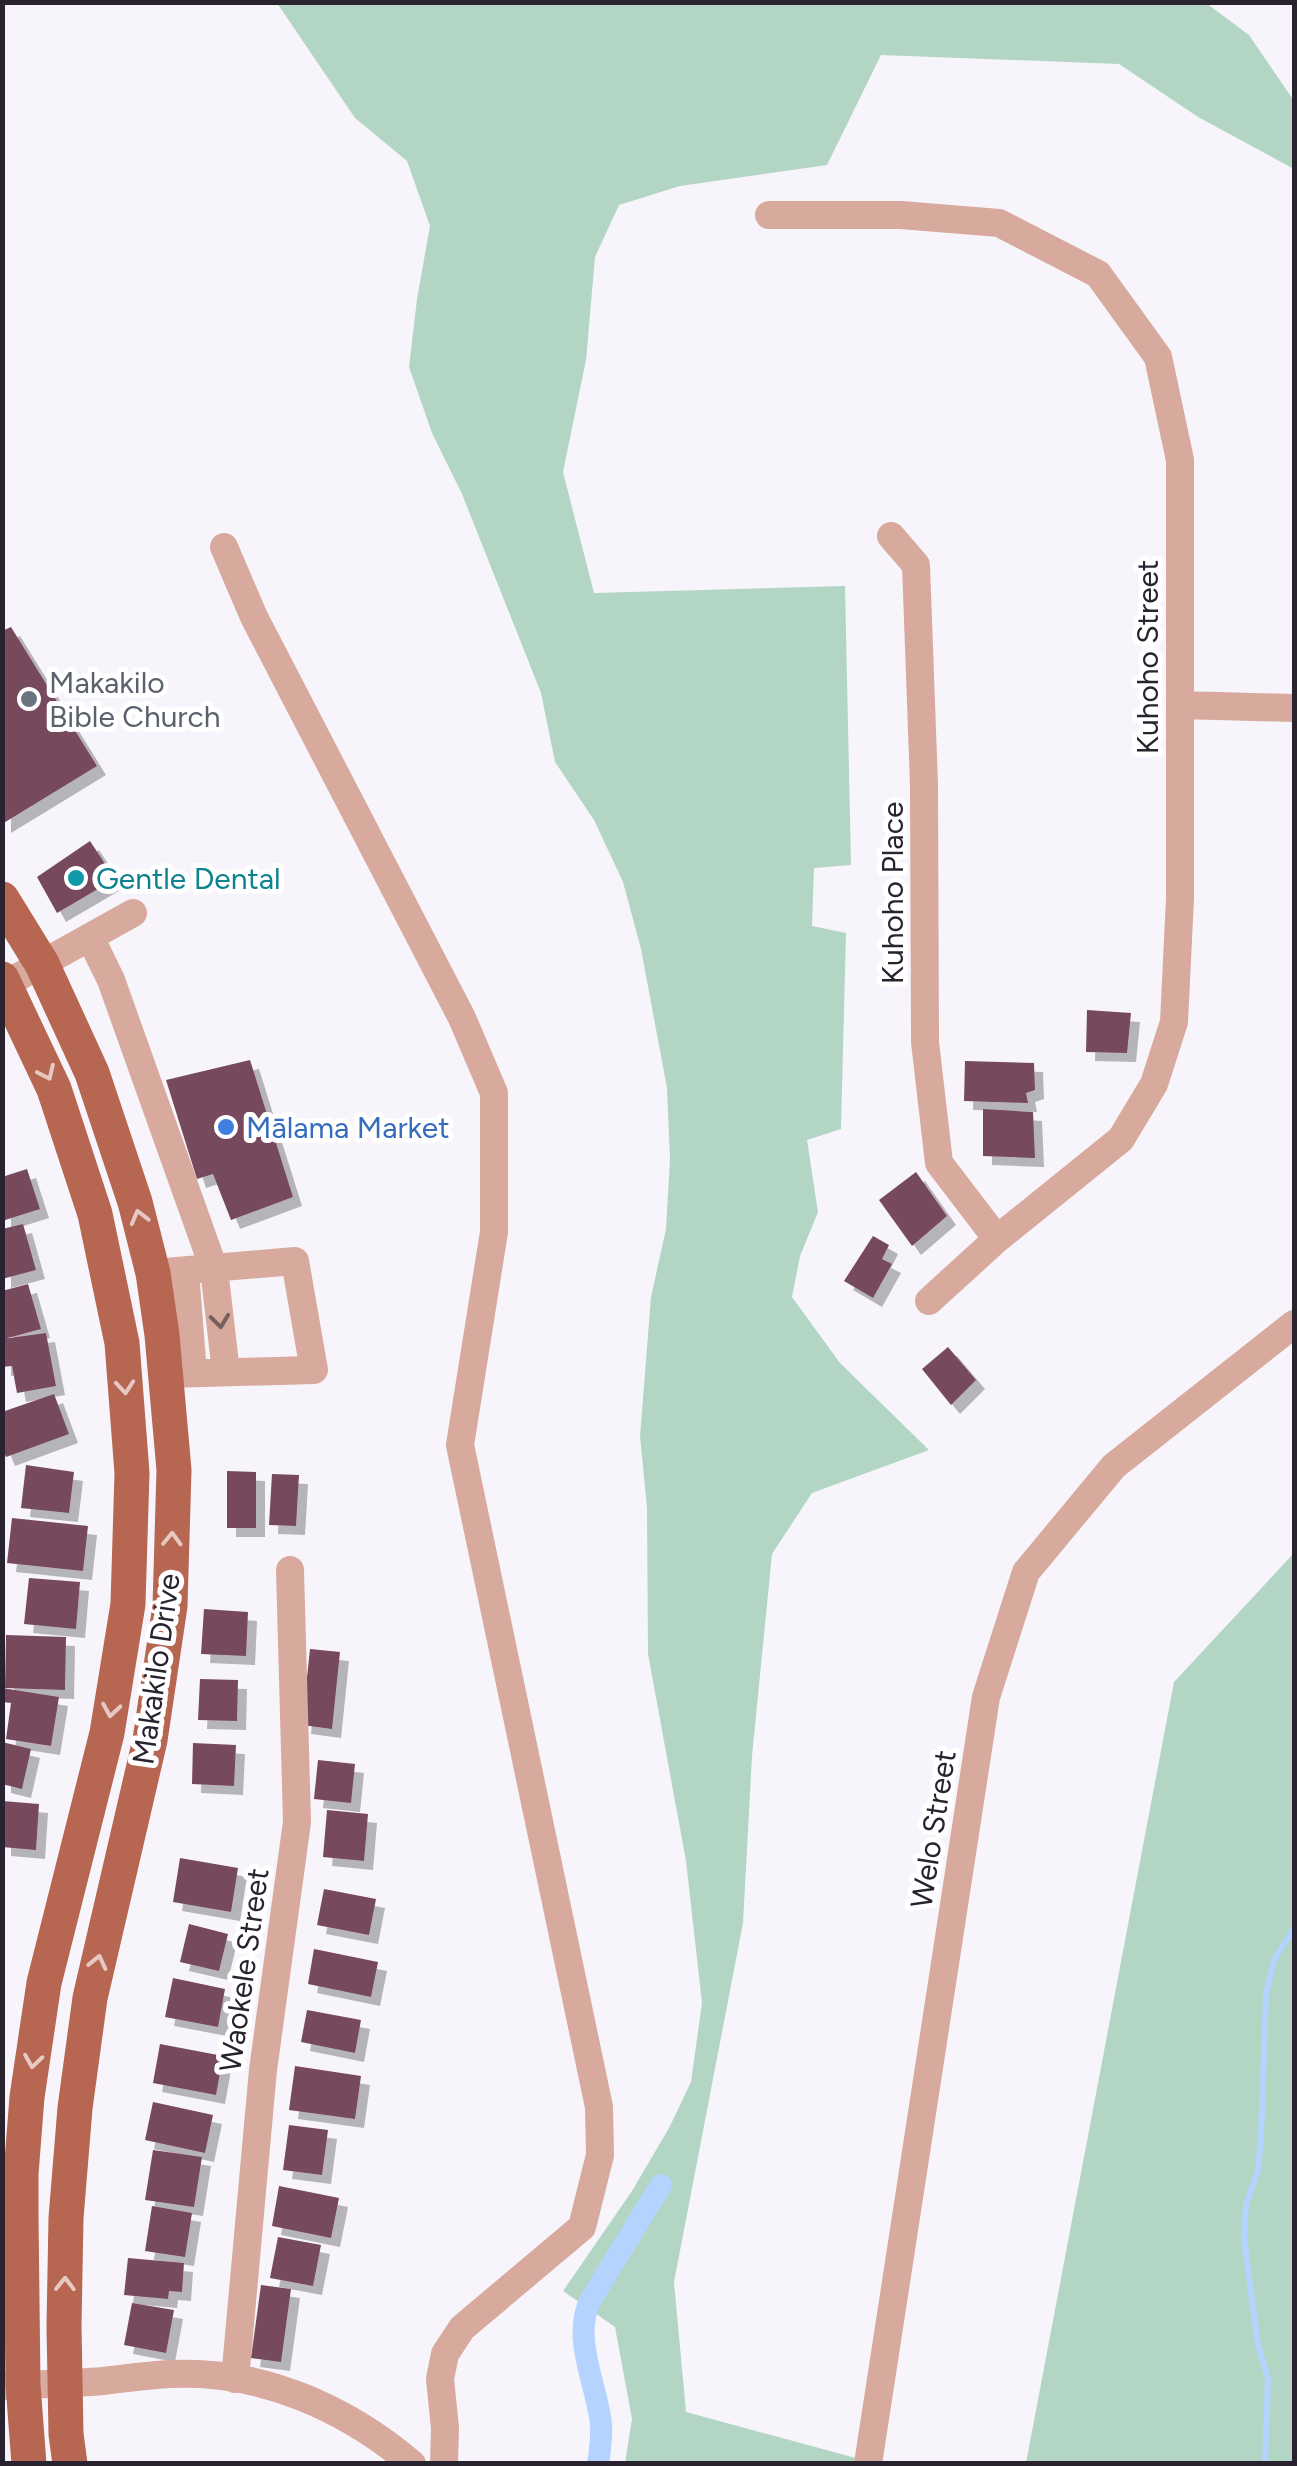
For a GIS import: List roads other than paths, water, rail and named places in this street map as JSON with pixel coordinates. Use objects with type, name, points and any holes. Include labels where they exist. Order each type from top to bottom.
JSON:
[{"type":"main road","name":"Makakilo Drive","points":[[2,899],[42,964],[98,1088],[135,1202],[169,1272],[179,1374],[170,1606],[150,1740],[90,1998],[75,2108],[66,2218],[66,2434],[70,2464]]},
{"type":"main road","name":"Makakilo Drive","points":[[4,983],[54,1089],[96,1214],[122,1342],[132,1473],[128,1604],[107,1733],[44,1983],[28,2097],[13,2386],[29,2464]]},
{"type":"street","name":"Kuhoho Street","points":[[768,216],[901,216],[999,224],[1098,274],[1158,356],[1180,460],[1180,898],[1174,1022],[1154,1084],[1120,1139],[997,1239],[929,1301]]},
{"type":"street","name":"Kuhoho Place","points":[[891,536],[916,564],[924,785],[925,1042],[939,1163],[997,1239]]},
{"type":"street","points":[[224,547],[254,617],[462,1018],[494,1094],[494,1232],[460,1446],[599,2108],[600,2155],[582,2227],[462,2328],[445,2354],[440,2378],[444,2464]]},
{"type":"street","points":[[1180,705],[1294,708]]},
{"type":"street","points":[[4,983],[133,913]]},
{"type":"street","points":[[90,937],[111,980],[214,1269],[226,1372]]},
{"type":"street","points":[[169,1272],[294,1261],[314,1370],[179,1374]]},
{"type":"street","name":"Welo Street","points":[[868,2464],[986,1697],[1026,1572],[1114,1466],[1294,1324]]},
{"type":"street","name":"Waokele Street","points":[[235,2379],[263,2070],[297,1822],[290,1570]]},
{"type":"street","points":[[13,2386],[173,2374],[235,2379],[324,2406],[359,2424],[412,2464]]},
{"type":"waterway","points":[[1265,2464],[1268,2378],[1258,2345],[1244,2239],[1246,2204],[1258,2171],[1266,1994],[1274,1960],[1294,1928]]},
{"type":"waterway","points":[[598,2464],[601,2424],[587,2362],[585,2316],[590,2301],[661,2185]]},
{"type":"place","name":"Makakilo Bible Church","points":[[29,699]]},
{"type":"place","name":"Gentle Dental","points":[[76,878]]},
{"type":"place","name":"Mālama Market","points":[[226,1127]]}]
